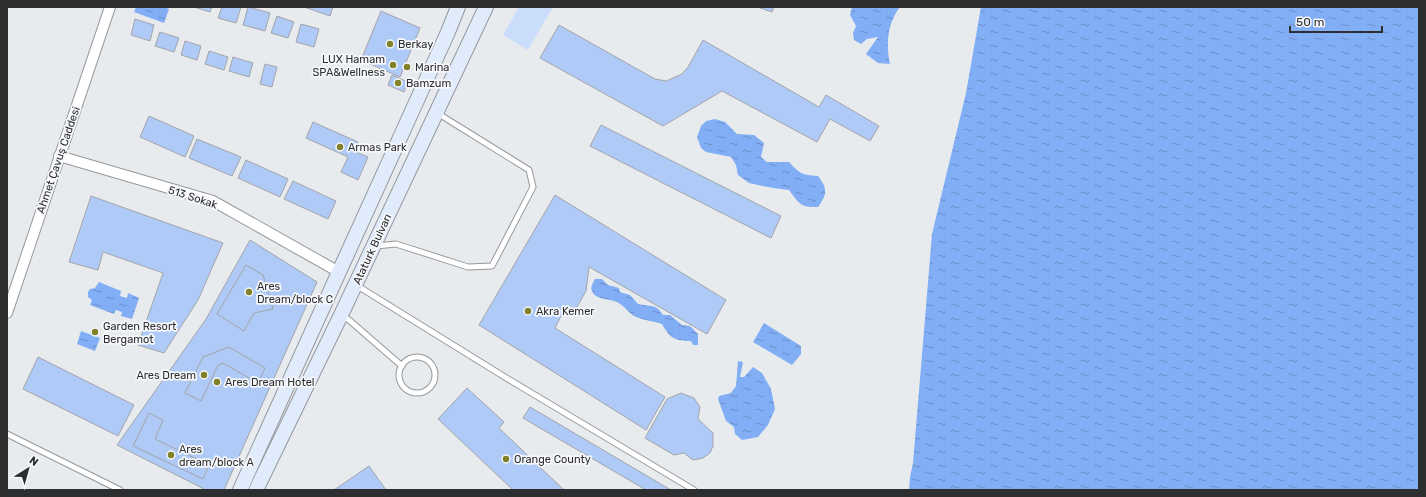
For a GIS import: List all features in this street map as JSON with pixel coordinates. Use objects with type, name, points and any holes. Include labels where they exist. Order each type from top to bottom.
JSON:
[{"type":"main road","name":"Ataturk Bulvarı","points":[[243,484],[458,7]]},
{"type":"main road","name":"Ataturk Bulvarı","points":[[255,490],[341,315],[486,7]]},
{"type":"main road","points":[[243,484],[255,490]]},
{"type":"street","name":"Ahmet Çavuş Caddesi","points":[[7,313],[110,7]]},
{"type":"street","name":"513 Sokak","points":[[59,156],[213,201],[339,272]]},
{"type":"lane","points":[[373,247],[396,244],[468,267],[492,266],[533,187],[529,170],[442,116],[437,111]]},
{"type":"lane","points":[[355,284],[502,375],[694,490]]},
{"type":"lane","points":[[341,315],[349,320],[402,366]]},
{"type":"lane","points":[[417,357],[427,360],[432,364],[435,370],[434,381],[429,389],[424,392],[416,393],[407,390],[401,383],[400,372],[402,366],[411,358],[417,357]]},
{"type":"lane","points":[[7,434],[120,490]]},
{"type":"shaded area","points":[[519,7],[553,7],[528,50],[503,35]]},
{"type":"water","points":[[136,7],[164,7],[169,9],[164,23],[134,12]]},
{"type":"water","points":[[852,7],[900,7],[892,20],[890,27],[888,49],[890,64],[878,63],[866,54],[878,37],[867,39],[861,44],[854,40],[853,33],[856,26],[850,15]]},
{"type":"water","points":[[981,7],[1419,7],[1419,490],[909,490],[913,463],[932,234],[966,93]]},
{"type":"water","points":[[715,119],[725,122],[737,134],[754,135],[764,143],[761,157],[767,162],[789,162],[802,173],[818,176],[825,188],[825,195],[818,207],[807,207],[800,204],[789,190],[749,183],[738,175],[736,165],[731,157],[706,152],[701,148],[697,137],[701,126],[706,121]]},
{"type":"water","points":[[595,279],[602,279],[608,285],[619,288],[620,292],[630,295],[638,304],[655,307],[663,315],[670,315],[682,325],[690,326],[698,334],[698,345],[693,345],[691,341],[673,338],[662,324],[634,316],[617,302],[596,296],[591,288]]},
{"type":"water","points":[[99,282],[121,291],[120,296],[127,298],[128,293],[139,298],[132,319],[121,316],[122,312],[116,310],[114,314],[90,305],[92,300],[88,297],[88,292],[90,289],[95,288]]},
{"type":"water","points":[[764,323],[801,346],[801,354],[792,365],[753,342]]},
{"type":"water","points":[[81,331],[100,338],[95,351],[77,344]]},
{"type":"water","points":[[738,361],[743,362],[740,377],[744,377],[753,367],[762,373],[771,389],[775,409],[768,425],[758,437],[742,440],[735,434],[734,427],[726,421],[718,399],[719,396],[731,393],[736,386]]},
{"type":"building","points":[[194,7],[212,7],[210,12]]},
{"type":"building","points":[[222,7],[241,7],[236,23],[218,18]]},
{"type":"building","points":[[248,7],[270,13],[265,31],[243,25]]},
{"type":"building","points":[[304,7],[333,7],[330,16]]},
{"type":"building","points":[[757,7],[774,7],[772,12]]},
{"type":"building","name":"Berkay","points":[[381,11],[420,28],[400,77],[361,60]]},
{"type":"building","points":[[277,16],[294,22],[288,38],[271,33]]},
{"type":"building","points":[[135,19],[154,25],[150,41],[131,35]]},
{"type":"building","points":[[301,24],[319,29],[314,47],[296,42]]},
{"type":"building","points":[[559,25],[655,79],[666,81],[682,74],[688,67],[703,40],[819,107],[826,95],[879,126],[870,141],[830,119],[817,142],[722,91],[663,126],[540,58]]},
{"type":"building","points":[[160,32],[179,38],[174,52],[155,46]]},
{"type":"building","points":[[185,41],[201,46],[197,60],[181,55]]},
{"type":"building","points":[[209,51],[228,57],[224,70],[205,64]]},
{"type":"building","points":[[233,57],[253,63],[249,77],[229,71]]},
{"type":"building","points":[[265,64],[277,67],[272,87],[260,84]]},
{"type":"building","name":"Bamzum","points":[[392,75],[408,82],[404,92],[388,85]]},
{"type":"building","points":[[149,116],[194,136],[185,157],[140,137]]},
{"type":"building","name":"Armas Park","points":[[313,122],[358,142],[354,151],[368,157],[358,180],[341,172],[348,157],[306,138]]},
{"type":"building","points":[[601,125],[781,216],[771,238],[590,146]]},
{"type":"building","points":[[197,139],[241,157],[232,176],[189,158]]},
{"type":"building","points":[[246,160],[288,179],[280,197],[238,178]]},
{"type":"building","points":[[293,181],[336,201],[328,219],[284,199]]},
{"type":"building","name":"Akra Kemer","points":[[555,195],[726,300],[707,334],[589,267],[586,291],[577,307],[561,316],[555,328],[665,397],[646,430],[479,325]]},
{"type":"building","points":[[91,196],[223,243],[198,300],[164,353],[138,345],[163,273],[103,252],[98,270],[69,262]]},
{"type":"building","name":"Ares Dream Hotel","points":[[250,240],[317,282],[224,490],[206,490],[117,445],[206,319]]},
{"type":"building","name":"Ares Dream/block C","points":[[246,265],[263,275],[273,309],[254,313],[244,331],[217,314]]},
{"type":"building","name":"Ares Dream","points":[[229,347],[265,368],[258,383],[223,363],[218,365],[201,401],[185,393],[203,357]]},
{"type":"building","points":[[38,357],[134,405],[118,436],[23,389]]},
{"type":"building","name":"Orange County","points":[[467,388],[504,422],[499,428],[564,490],[513,490],[438,419]]},
{"type":"building","points":[[681,393],[694,398],[700,407],[698,419],[713,433],[713,446],[710,453],[703,458],[693,460],[684,453],[674,455],[645,438],[667,399]]},
{"type":"building","points":[[530,407],[671,490],[646,490],[523,418]]},
{"type":"building","name":"Ares dream/block A","points":[[149,413],[163,420],[155,439],[209,465],[203,479],[133,446]]},
{"type":"building","points":[[369,466],[386,490],[334,490]]},
{"type":"place","name":"Berkay","points":[[390,44]]},
{"type":"place","name":"LUX Hamam SPA&Wellness","points":[[393,65]]},
{"type":"place","name":"Marina","points":[[407,67]]},
{"type":"place","name":"Bamzum","points":[[398,83]]},
{"type":"place","name":"Armas Park","points":[[340,147]]},
{"type":"place","name":"Ares Dream/block C","points":[[249,292]]},
{"type":"place","name":"Akra Kemer","points":[[528,311]]},
{"type":"place","name":"Garden Resort Bergamot","points":[[95,332]]},
{"type":"place","name":"Ares Dream","points":[[204,375]]},
{"type":"place","name":"Ares Dream Hotel","points":[[217,382]]},
{"type":"place","name":"Ares dream/block A","points":[[171,455]]},
{"type":"place","name":"Orange County","points":[[506,459]]}]
